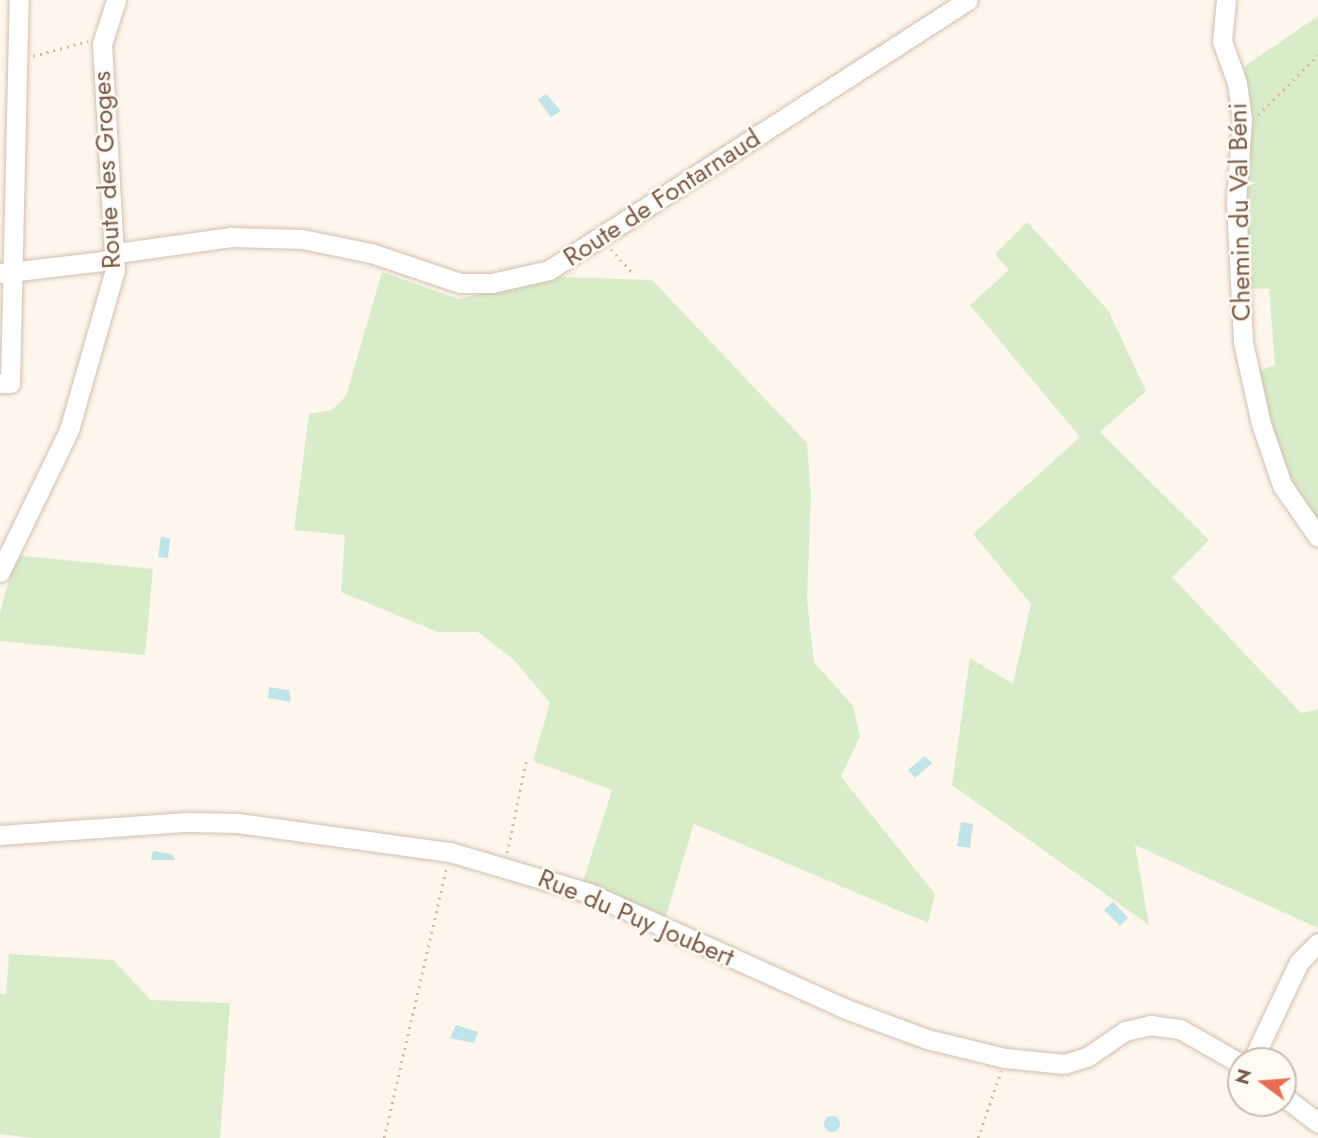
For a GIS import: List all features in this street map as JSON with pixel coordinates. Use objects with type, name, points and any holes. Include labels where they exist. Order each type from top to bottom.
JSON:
[{"type":"street","points":[[0,383],[10,383],[6,273],[17,61],[9,32],[19,0]]},
{"type":"street","name":"Route des Groges","points":[[0,572],[6,538],[69,430],[111,287],[102,66],[105,24],[116,0]]},
{"type":"street","name":"Route de Fontarnaud","points":[[6,273],[231,237],[302,239],[371,253],[460,283],[492,283],[549,270],[968,0]]},
{"type":"street","name":"Chemin du Val Béni","points":[[1226,0],[1222,41],[1237,83],[1242,120],[1236,202],[1243,342],[1261,424],[1282,485],[1318,537]]},
{"type":"street","name":"Rue du Puy Joubert","points":[[0,835],[188,822],[238,823],[450,852],[589,893],[846,1009],[927,1039],[1005,1058],[1064,1064],[1087,1057],[1125,1031],[1150,1025],[1193,1035],[1227,1056]]},
{"type":"street","points":[[1259,1047],[1299,962],[1318,943]]},
{"type":"street","points":[[1297,1107],[1318,1123]]},
{"type":"path","points":[[17,61],[88,41]]},
{"type":"path","points":[[1242,120],[1260,115],[1281,88],[1318,55]]},
{"type":"path","points":[[602,238],[631,271]]},
{"type":"path","points":[[505,867],[526,761]]},
{"type":"path","points":[[384,1138],[450,852]]},
{"type":"path","points":[[978,1138],[1005,1058]]},
{"type":"green space","points":[[1318,16],[1318,525],[1287,486],[1253,373],[1275,365],[1269,289],[1242,288],[1245,66]]},
{"type":"green space","points":[[1027,222],[1108,310],[1146,391],[1100,432],[1209,540],[1172,577],[1301,713],[1318,709],[1318,928],[1135,845],[1149,925],[952,785],[970,658],[1013,684],[1031,604],[973,534],[1080,437],[970,305],[1009,270],[995,254]]},
{"type":"green space","points":[[382,272],[458,299],[560,277],[652,280],[807,443],[811,496],[807,600],[814,662],[853,706],[860,736],[841,777],[935,894],[928,923],[694,824],[665,919],[583,882],[612,790],[533,761],[550,703],[514,660],[478,632],[438,632],[341,592],[345,535],[294,530],[309,414],[332,410],[346,396]]},
{"type":"green space","points":[[15,555],[153,569],[145,655],[0,641],[0,614]]},
{"type":"green space","points":[[9,954],[113,960],[151,1000],[230,1003],[220,1138],[32,1138],[0,1134],[0,994],[6,994]]},
{"type":"water","points":[[546,94],[561,111],[551,117],[538,100]]},
{"type":"water","points":[[161,536],[170,539],[168,558],[158,557]]},
{"type":"water","points":[[269,687],[289,690],[291,702],[268,698]]},
{"type":"water","points":[[925,756],[932,763],[915,778],[908,770]]},
{"type":"water","points":[[961,822],[973,824],[970,848],[957,846]]},
{"type":"water","points":[[153,851],[172,854],[175,860],[151,860]]},
{"type":"water","points":[[1113,902],[1128,918],[1120,926],[1104,910]]},
{"type":"water","points":[[456,1025],[478,1032],[474,1043],[450,1038]]},
{"type":"water","points":[[829,1116],[835,1116],[840,1124],[838,1130],[829,1132],[824,1127],[824,1121]]}]
